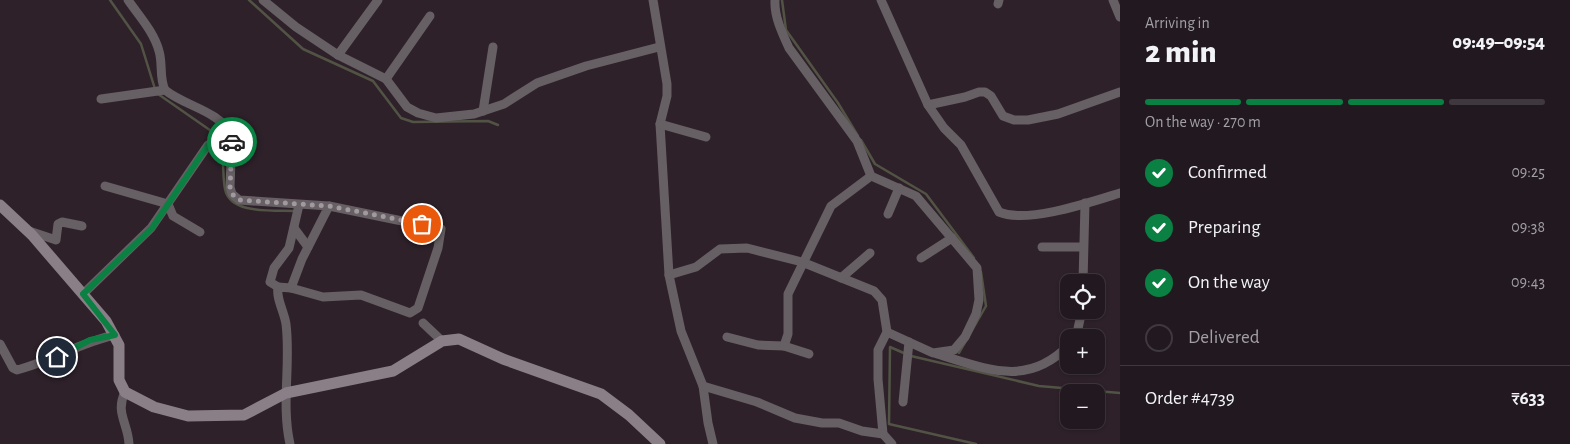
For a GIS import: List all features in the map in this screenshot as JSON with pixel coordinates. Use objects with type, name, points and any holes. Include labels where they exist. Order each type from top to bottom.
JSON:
[{"type":"main road","points":[[0,205],[26,230],[83,294],[115,335],[119,344],[119,380],[125,392],[154,407],[188,416],[244,415],[286,393],[393,371],[442,341],[459,339],[503,359],[601,394],[629,415],[660,444]]},
{"type":"street","points":[[128,0],[155,40],[160,54],[162,85],[165,90],[223,123],[232,136],[230,188],[232,194],[239,200],[329,206],[441,229],[438,248],[418,308],[410,313],[361,295],[323,297],[278,286],[270,282],[274,268],[289,248],[299,205]]},
{"type":"street","points":[[263,0],[296,27],[338,55],[386,79],[399,99],[418,113],[436,118],[483,111],[504,104],[537,83],[586,66],[659,47]]},
{"type":"street","points":[[338,55],[378,0]]},
{"type":"street","points":[[653,0],[667,96],[660,124],[669,275],[681,331],[703,386],[713,444]]},
{"type":"street","points":[[775,0],[777,16],[789,48],[857,141],[872,176],[916,196],[977,268],[979,300],[965,337],[954,350],[933,353]]},
{"type":"street","points":[[880,0],[928,105],[944,128],[961,145],[999,212],[1009,216],[1034,214],[1120,193]]},
{"type":"street","points":[[1113,0],[1120,17]]},
{"type":"street","points":[[386,79],[430,16]]},
{"type":"street","points":[[483,111],[493,47]]},
{"type":"street","points":[[101,99],[165,90]]},
{"type":"street","points":[[928,105],[985,92],[991,96],[1003,116],[1014,120],[1028,120],[1058,114],[1120,92]]},
{"type":"street","points":[[660,124],[706,137]]},
{"type":"street","points":[[83,294],[152,228],[208,145],[232,136]]},
{"type":"street","points":[[784,346],[788,334],[788,294],[802,262],[831,206],[872,176]]},
{"type":"street","points":[[104,186],[168,204]]},
{"type":"street","points":[[888,214],[899,188]]},
{"type":"street","points":[[1083,274],[1085,203]]},
{"type":"street","points":[[168,204],[173,216],[200,232]]},
{"type":"street","points":[[291,288],[308,247],[329,206]]},
{"type":"street","points":[[26,230],[56,240],[58,224],[62,222],[82,226]]},
{"type":"street","points":[[294,228],[308,247]]},
{"type":"street","points":[[921,258],[952,238]]},
{"type":"street","points":[[1042,247],[1083,247]]},
{"type":"street","points":[[669,275],[696,267],[720,249],[752,249],[802,262],[874,291],[882,300],[887,332],[878,350],[878,379],[883,434],[892,444]]},
{"type":"street","points":[[841,278],[870,253]]},
{"type":"street","points":[[278,286],[277,295],[284,312],[288,336],[286,393],[290,444]]},
{"type":"street","points":[[423,323],[442,341]]},
{"type":"street","points":[[887,332],[933,353],[997,372],[1018,371],[1054,360],[1060,354]]},
{"type":"street","points":[[0,344],[13,368],[17,370],[68,353],[90,340],[115,335]]},
{"type":"street","points":[[727,337],[758,345],[784,346],[809,354]]},
{"type":"street","points":[[903,402],[909,342]]},
{"type":"street","points":[[703,386],[757,402],[795,418],[822,423],[839,423],[862,431],[883,434]]},
{"type":"street","points":[[125,392],[120,402],[129,444]]},
{"type":"waterway","points":[[110,0],[141,44],[155,89]]},
{"type":"waterway","points":[[249,0],[303,49],[373,81],[401,118],[413,122],[488,121],[498,125]]},
{"type":"waterway","points":[[782,0],[786,30],[838,103],[858,136]]},
{"type":"waterway","points":[[158,94],[217,135]]},
{"type":"waterway","points":[[861,140],[875,164],[926,194],[974,258]]},
{"type":"waterway","points":[[220,146],[225,189],[235,203],[254,209],[295,211]]},
{"type":"waterway","points":[[959,353],[986,306],[981,272]]},
{"type":"waterway","points":[[906,354],[890,347],[889,424],[976,444]]},
{"type":"waterway","points":[[911,356],[1039,386],[1120,393]]},
{"type":"way so far","points":[[232,142],[230,188],[232,194],[239,200],[329,206],[422,224]]},
{"type":"route","points":[[57,357],[90,340],[115,335],[94,305],[83,294],[152,228],[208,145],[232,136],[232,142]]}]
